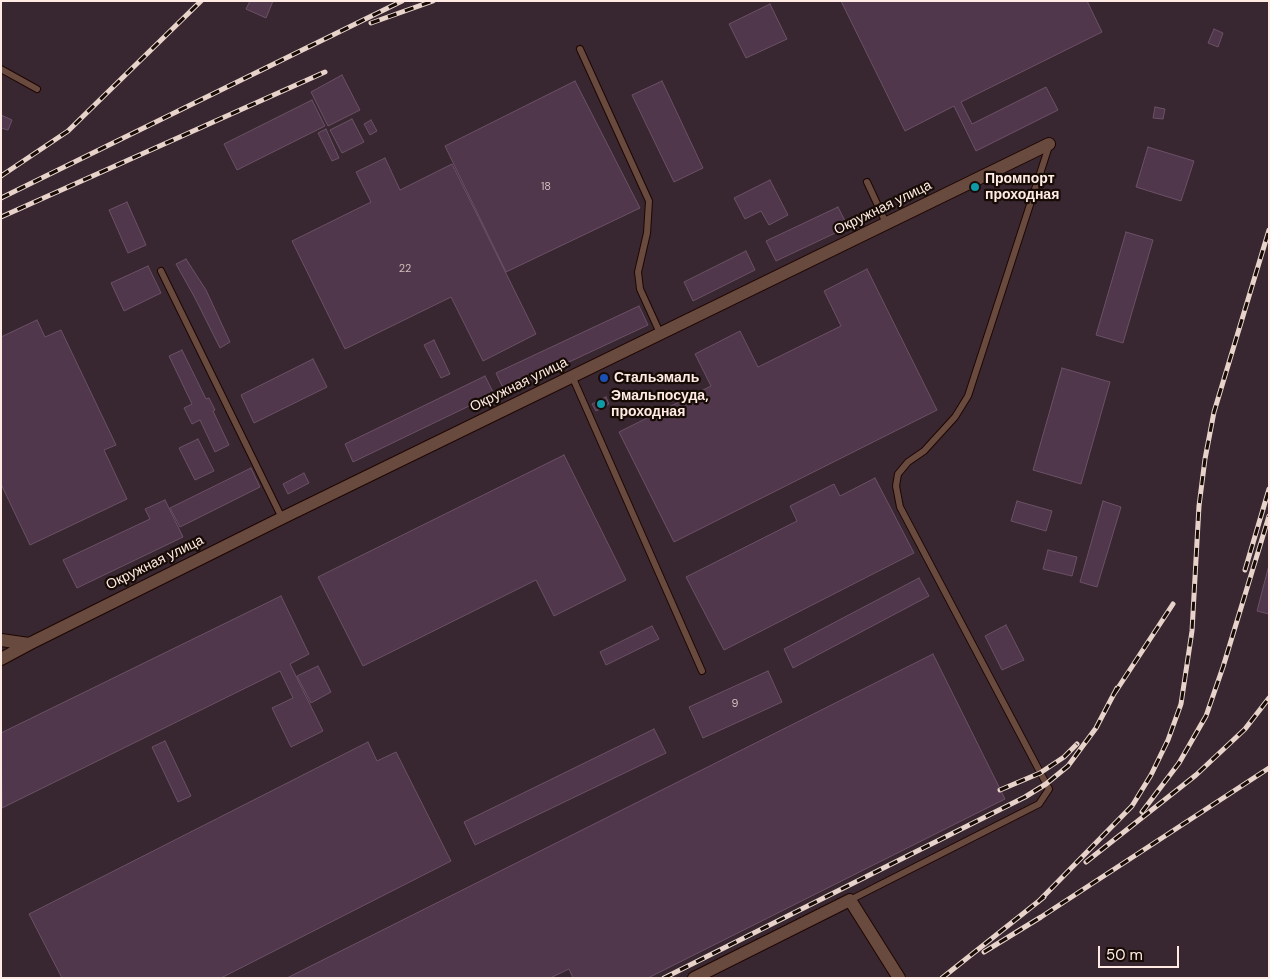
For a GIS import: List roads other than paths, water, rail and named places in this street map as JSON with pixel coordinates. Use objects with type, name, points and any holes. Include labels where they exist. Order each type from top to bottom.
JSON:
[{"type":"street","name":"Окружная улица","points":[[1,659],[282,518],[1049,144]]},
{"type":"street","points":[[1,640],[29,644]]},
{"type":"street","points":[[694,978],[850,900],[899,978]]},
{"type":"lane","points":[[580,49],[649,201],[646,234],[638,272],[640,289],[660,333]]},
{"type":"lane","points":[[1,69],[37,89]]},
{"type":"lane","points":[[850,900],[1038,804],[1049,789],[900,507],[896,486],[898,474],[908,462],[924,451],[954,417],[968,396],[1049,144]]},
{"type":"lane","points":[[867,182],[886,223]]},
{"type":"lane","points":[[161,271],[282,518]]},
{"type":"lane","points":[[572,376],[702,671]]},
{"type":"railway","points":[[1,176],[68,131],[201,1]]},
{"type":"railway","points":[[1,198],[402,1]]},
{"type":"railway","points":[[371,23],[433,1]]},
{"type":"railway","points":[[1,217],[325,72]]},
{"type":"railway","points":[[1038,902],[1132,806],[1151,775],[1168,740],[1181,704],[1192,631],[1199,506],[1205,459],[1214,412],[1269,230]]},
{"type":"railway","points":[[1245,570],[1269,489]]},
{"type":"railway","points":[[1142,812],[1179,763],[1206,716],[1269,516]]},
{"type":"railway","points":[[1114,694],[1173,604]]},
{"type":"railway","points":[[664,978],[1025,797],[1046,784],[1068,766],[1096,728],[1117,688]]},
{"type":"railway","points":[[1086,862],[1196,775],[1245,729],[1269,698]]},
{"type":"railway","points":[[1000,790],[1040,773],[1064,757],[1077,744]]},
{"type":"railway","points":[[984,952],[1041,917],[1269,768]]},
{"type":"railway","points":[[942,978],[1044,897]]},
{"type":"place","name":"Промпорт проходная","points":[[975,187]]},
{"type":"place","name":"Стальэмаль","points":[[604,378]]},
{"type":"place","name":"Эмальпосуда, проходная","points":[[601,404]]}]
